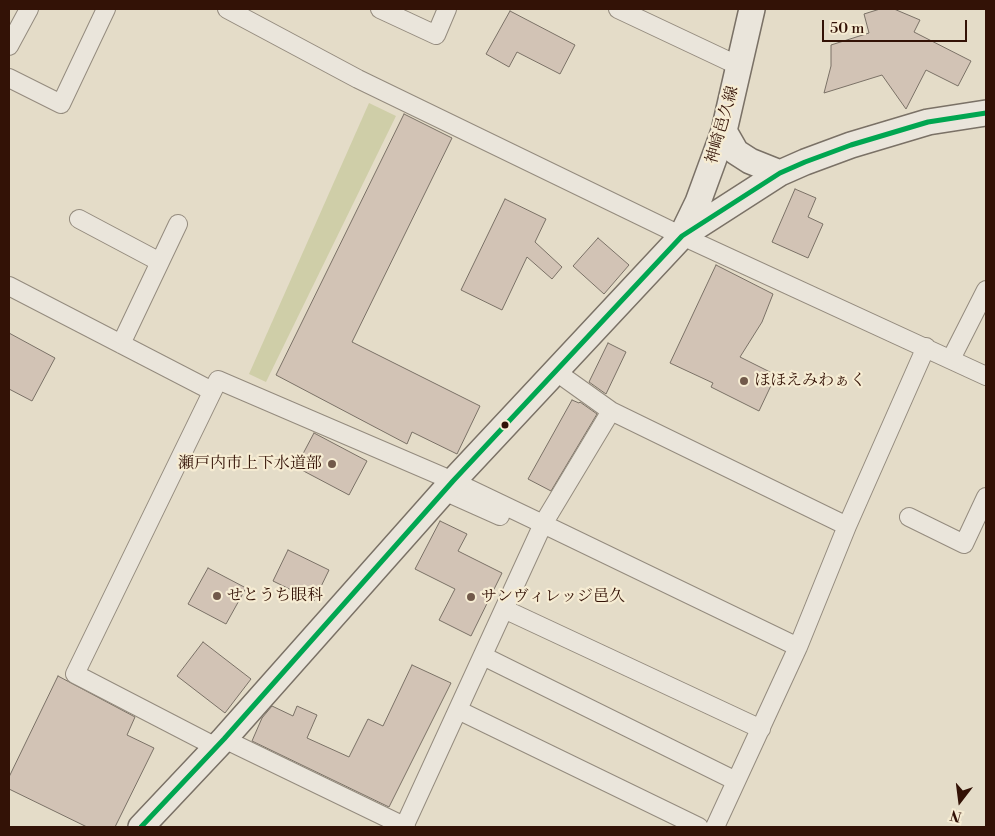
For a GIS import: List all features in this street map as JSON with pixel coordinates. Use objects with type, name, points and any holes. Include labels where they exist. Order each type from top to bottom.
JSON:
[{"type":"main road","name":"神崎邑久線","points":[[682,236],[724,131],[752,9]]},
{"type":"main road","points":[[142,827],[220,743],[448,486],[682,236],[780,173],[851,145],[928,122],[986,113]]},
{"type":"main road","points":[[724,131],[736,152],[750,161],[780,173]]},
{"type":"main road","points":[[704,185],[712,198],[723,202],[736,201]]},
{"type":"street","points":[[9,46],[29,9]]},
{"type":"street","points":[[9,78],[61,104],[106,9]]},
{"type":"street","points":[[227,9],[358,79],[682,236],[986,376]]},
{"type":"street","points":[[380,9],[436,35],[446,9]]},
{"type":"street","points":[[618,9],[739,66]]},
{"type":"street","points":[[79,219],[160,262]]},
{"type":"street","points":[[121,344],[178,224]]},
{"type":"street","points":[[9,286],[212,391]]},
{"type":"street","points":[[951,359],[986,290]]},
{"type":"street","points":[[715,827],[798,647],[847,526],[926,347]]},
{"type":"street","points":[[555,371],[611,411],[847,526]]},
{"type":"street","points":[[538,521],[528,529],[448,486],[218,380],[74,674],[405,827],[504,608],[538,521],[611,411]]},
{"type":"street","points":[[909,516],[964,544],[986,497]]},
{"type":"street","points":[[538,521],[798,647]]},
{"type":"street","points":[[504,608],[760,728]]},
{"type":"street","points":[[483,656],[736,781]]},
{"type":"street","points":[[458,710],[699,827]]},
{"type":"green space","points":[[369,103],[396,116],[266,382],[249,374]]},
{"type":"building","points":[[880,9],[894,9],[920,20],[914,32],[971,61],[958,86],[926,70],[906,109],[882,75],[824,93],[831,66],[831,45],[869,33],[864,14]]},
{"type":"building","points":[[510,11],[575,45],[560,74],[517,52],[509,67],[486,54]]},
{"type":"building","points":[[404,114],[452,138],[352,342],[480,406],[457,454],[412,432],[407,444],[276,375]]},
{"type":"building","points":[[795,189],[816,198],[808,217],[823,224],[808,258],[772,242]]},
{"type":"building","points":[[505,199],[546,219],[535,242],[562,267],[552,279],[527,257],[502,310],[461,290]]},
{"type":"building","points":[[598,238],[629,265],[604,294],[573,266]]},
{"type":"building","points":[[716,265],[773,294],[762,322],[740,357],[776,375],[759,411],[711,387],[713,383],[670,363]]},
{"type":"building","points":[[9,333],[55,358],[32,401],[9,389]]},
{"type":"building","points":[[608,343],[626,352],[606,394],[589,382]]},
{"type":"building","points":[[572,400],[580,402],[597,414],[551,491],[528,479]]},
{"type":"building","name":"瀬戸内市上下水道部","points":[[314,433],[367,461],[349,495],[296,467]]},
{"type":"building","points":[[440,521],[467,534],[458,551],[502,573],[471,636],[439,620],[455,589],[415,569]]},
{"type":"building","points":[[288,550],[329,570],[314,601],[273,581]]},
{"type":"building","name":"せとうち眼科","points":[[208,568],[246,588],[226,624],[188,604]]},
{"type":"building","points":[[203,642],[251,679],[225,713],[177,676]]},
{"type":"building","points":[[412,665],[451,683],[389,807],[252,741],[262,718],[272,706],[293,716],[297,706],[317,715],[307,738],[349,757],[368,719],[383,726]]},
{"type":"building","points":[[58,676],[135,717],[127,735],[154,748],[115,827],[87,827],[9,789],[9,777]]},
{"type":"transit line","points":[[141,827],[224,739],[453,481],[682,236],[780,173],[805,162],[851,145],[928,122],[986,113]]},
{"type":"place","name":"ほほえみわぁく","points":[[744,381]]},
{"type":"place","name":"瀬戸内市上下水道部","points":[[332,464]]},
{"type":"place","name":"せとうち眼科","points":[[217,596]]},
{"type":"place","name":"サンヴィレッジ邑久","points":[[471,597]]}]
